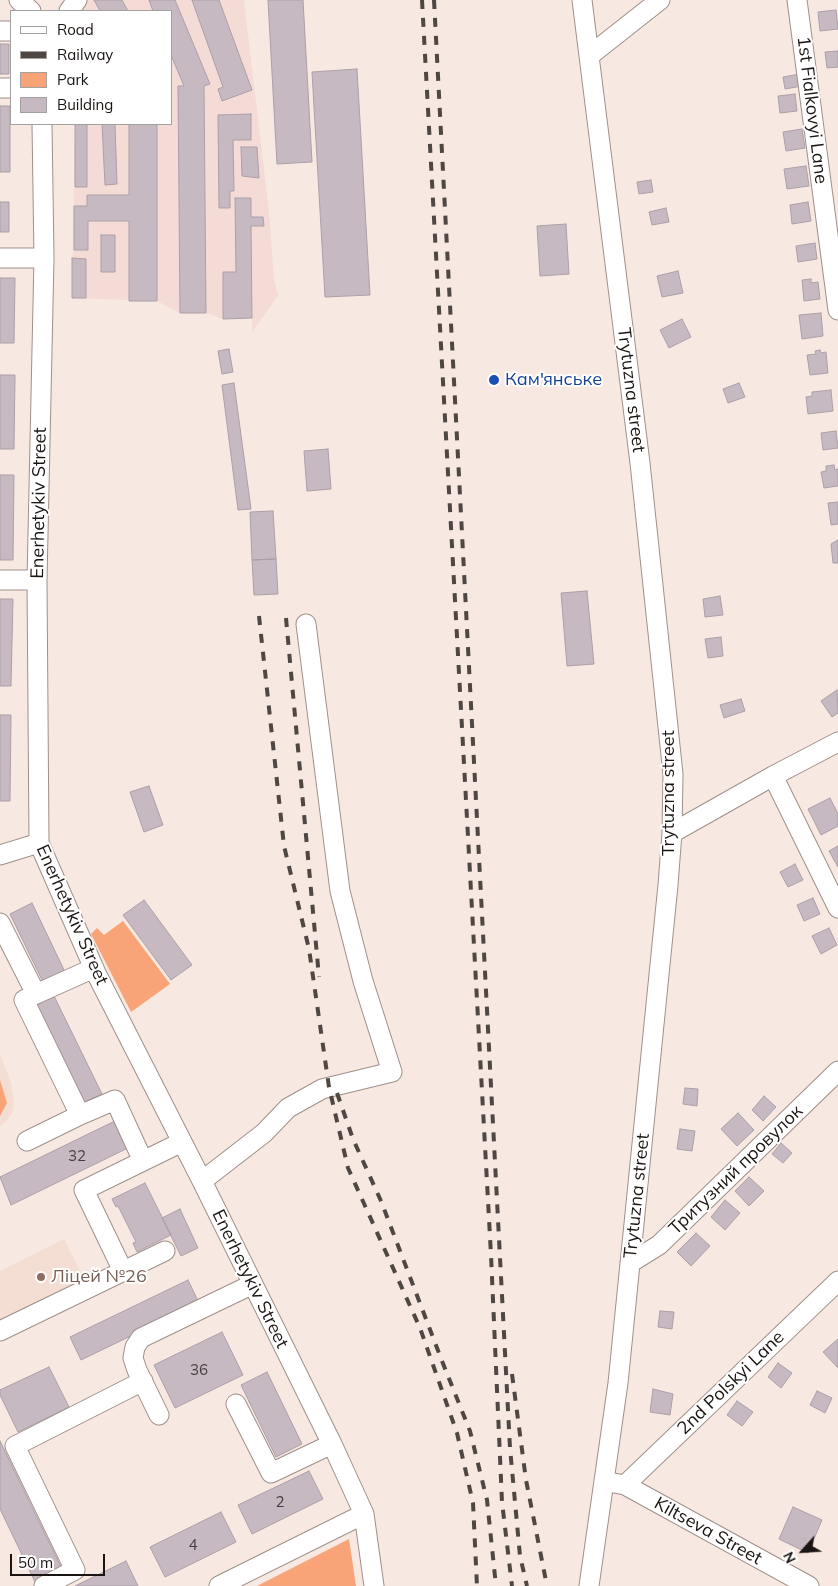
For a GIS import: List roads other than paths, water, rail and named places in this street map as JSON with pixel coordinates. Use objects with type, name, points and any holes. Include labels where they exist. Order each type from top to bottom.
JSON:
[{"type":"street","points":[[19,0],[30,10]]},
{"type":"street","name":"Trytuzna street","points":[[582,0],[640,463],[673,774],[672,833],[618,1383],[590,1586]]},
{"type":"street","points":[[589,56],[660,0]]},
{"type":"street","name":"1st Fialkovyi Lane","points":[[798,0],[838,310]]},
{"type":"street","name":"Enerhetykiv Street","points":[[42,125],[44,258],[37,580],[38,843],[94,968],[202,1181],[332,1444],[364,1514],[374,1586]]},
{"type":"street","points":[[0,258],[44,258]]},
{"type":"street","points":[[0,580],[37,580]]},
{"type":"street","points":[[202,1181],[264,1133],[288,1108],[322,1089],[392,1072],[363,981],[340,891],[306,624]]},
{"type":"street","points":[[672,833],[772,776],[838,742]]},
{"type":"street","points":[[772,776],[838,908]]},
{"type":"street","points":[[0,855],[38,843]]},
{"type":"street","points":[[0,923],[36,994]]},
{"type":"street","points":[[80,1115],[24,1000],[94,968]]},
{"type":"street","name":"Тритузний провулок","points":[[630,1263],[659,1245],[838,1072]]},
{"type":"street","points":[[27,1141],[115,1100],[143,1161]]},
{"type":"street","points":[[123,1271],[84,1190],[182,1142]]},
{"type":"street","points":[[0,1331],[165,1251]]},
{"type":"street","name":"2nd Polskyi Lane","points":[[625,1485],[838,1281]]},
{"type":"street","points":[[159,1415],[133,1358],[135,1347],[142,1338],[252,1284]]},
{"type":"street","points":[[44,1586],[75,1570],[15,1446],[142,1381]]},
{"type":"street","points":[[236,1404],[271,1473],[332,1444]]},
{"type":"street","name":"Kiltseva Street","points":[[605,1480],[625,1485],[809,1586]]},
{"type":"street","points":[[219,1586],[364,1514]]},
{"type":"railway","points":[[422,0],[491,1255],[502,1502],[512,1586]]},
{"type":"railway","points":[[434,0],[510,1448],[520,1556],[527,1586]]},
{"type":"railway","points":[[259,616],[284,846],[309,949],[329,1087],[348,1168],[420,1328],[457,1433],[473,1503],[477,1586]]},
{"type":"railway","points":[[286,618],[319,977]]},
{"type":"railway","points":[[337,1093],[353,1139],[381,1201],[470,1431],[487,1500],[496,1586]]},
{"type":"railway","points":[[512,1374],[526,1480],[547,1586]]},
{"type":"place","name":"Кам'янське","points":[[494,380]]},
{"type":"place","name":"Ліцей №26","points":[[41,1277]]}]
